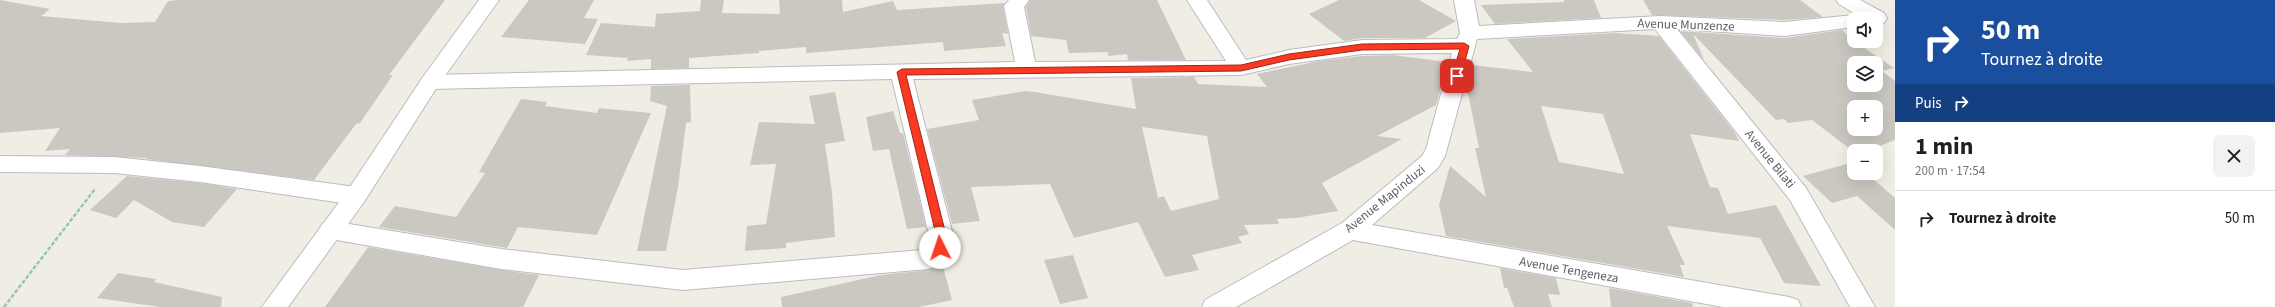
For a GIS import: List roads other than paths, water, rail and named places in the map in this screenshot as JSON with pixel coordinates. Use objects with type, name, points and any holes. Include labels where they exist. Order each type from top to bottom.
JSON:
[{"type":"street","points":[[274,307],[356,196],[430,82],[489,0]]},
{"type":"street","points":[[1019,0],[1014,6],[1026,69]]},
{"type":"street","points":[[1197,0],[1241,68]]},
{"type":"street","name":"Avenue Mapinduzi","points":[[1214,307],[1350,230],[1430,162],[1434,156],[1467,39],[1464,0]]},
{"type":"street","points":[[1846,0],[1870,12]]},
{"type":"street","name":"Avenue Munzenze","points":[[430,82],[1026,69],[1241,68],[1289,57],[1362,47],[1660,22],[1784,29],[1847,22]]},
{"type":"street","name":"Avenue Bilati","points":[[1660,22],[1798,194],[1863,307]]},
{"type":"street","points":[[332,230],[501,259],[683,280],[928,259],[940,248],[942,239],[902,72]]},
{"type":"street","points":[[0,164],[114,165],[200,174],[356,196]]},
{"type":"street","name":"Avenue Tengeneza","points":[[1350,230],[1746,301],[1789,307]]}]
